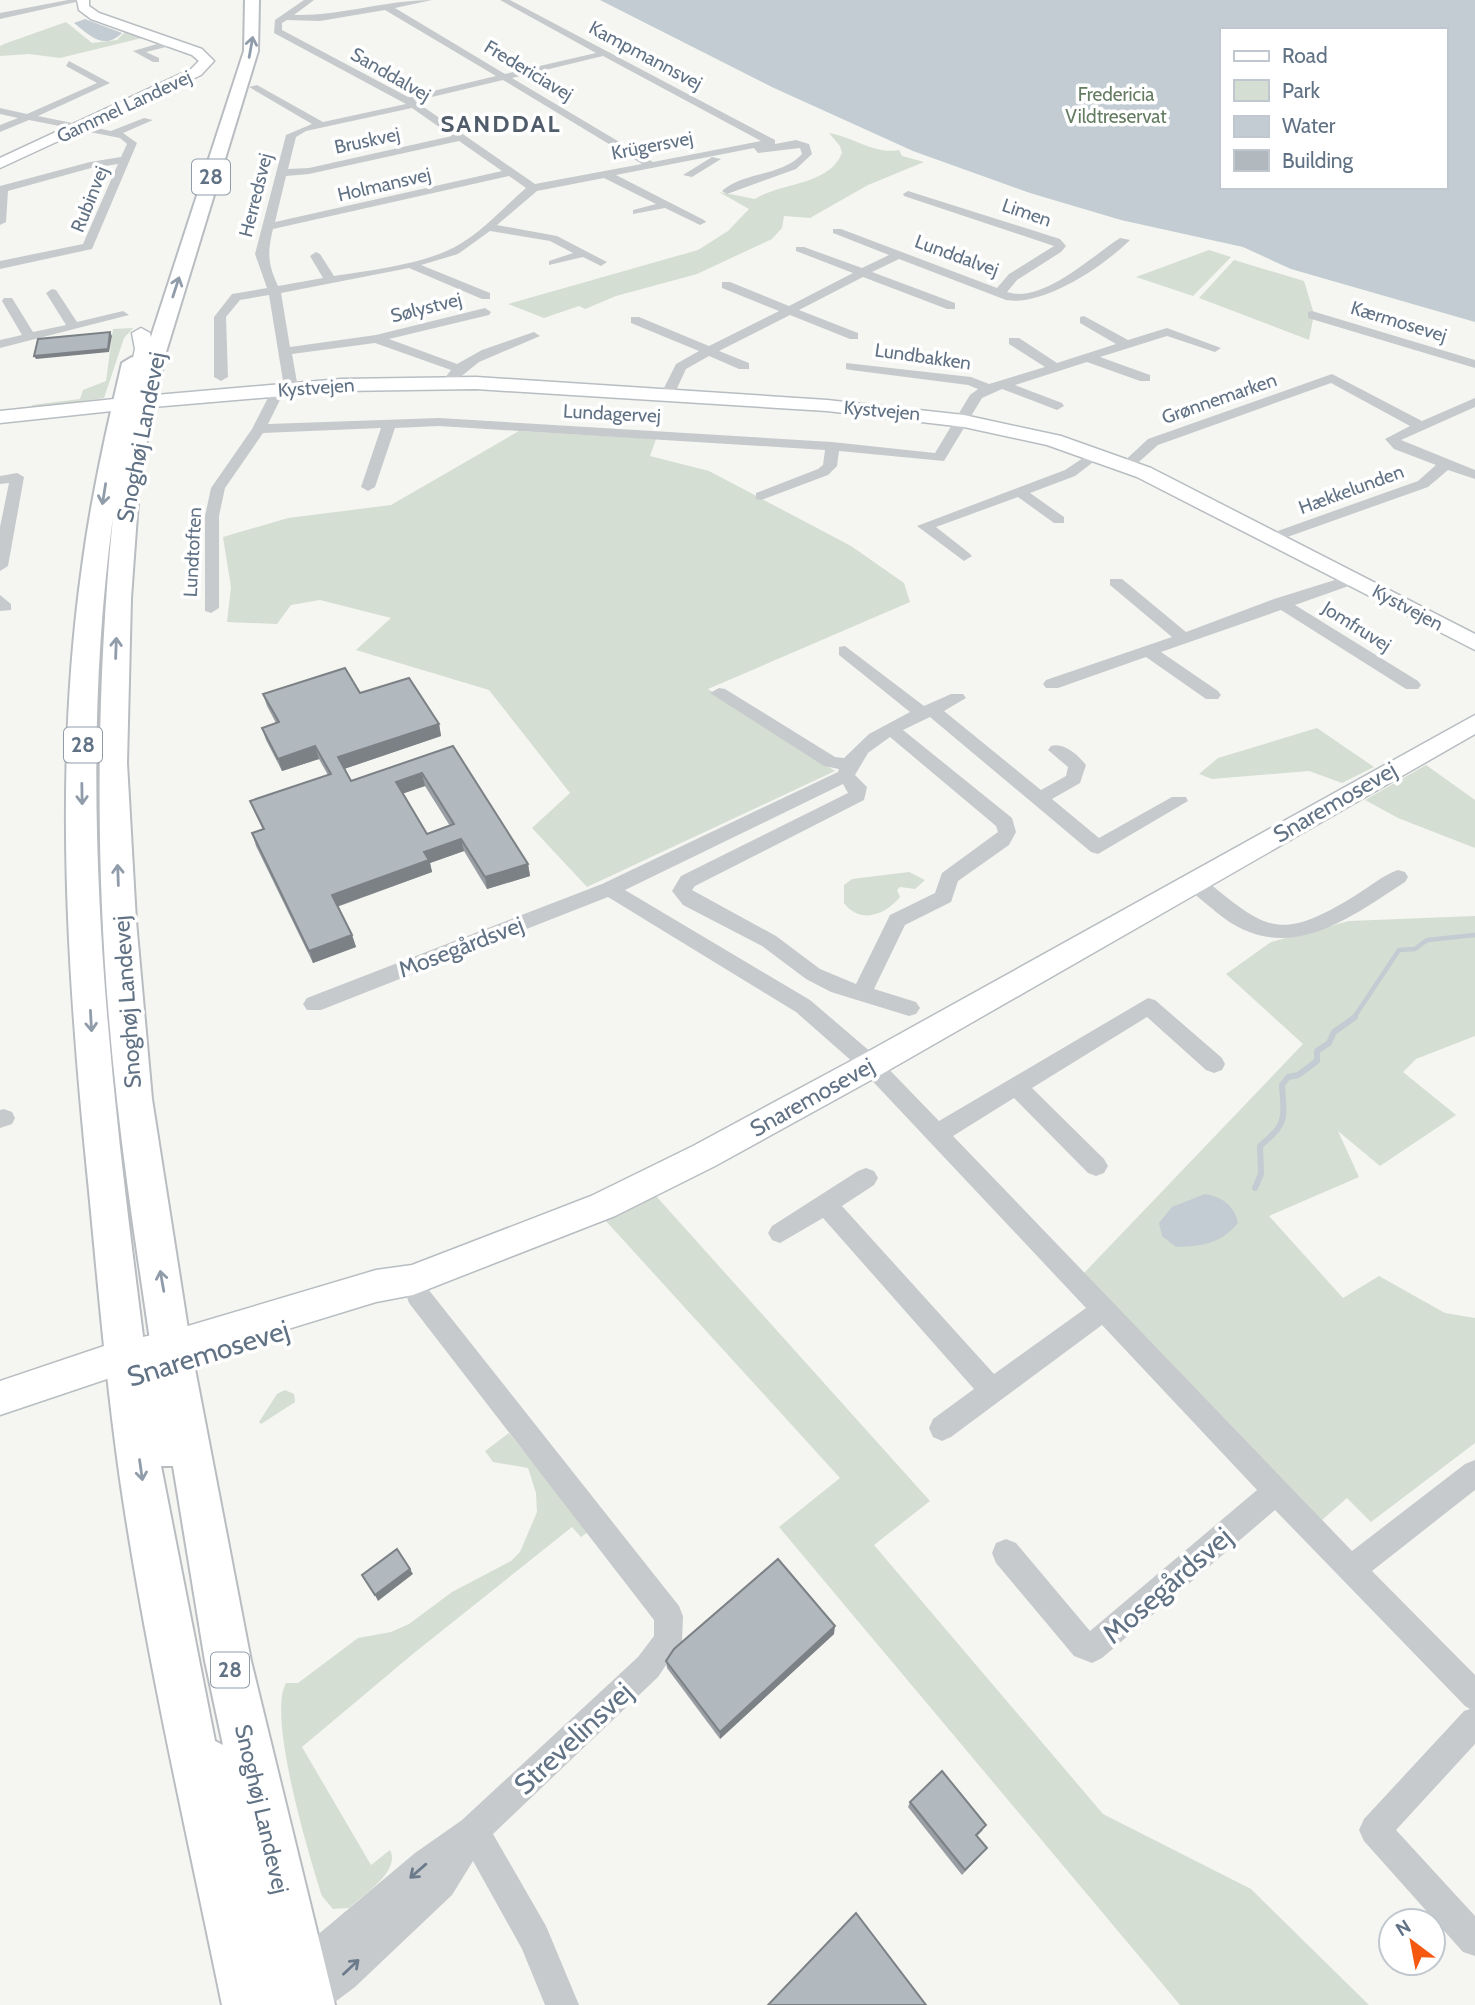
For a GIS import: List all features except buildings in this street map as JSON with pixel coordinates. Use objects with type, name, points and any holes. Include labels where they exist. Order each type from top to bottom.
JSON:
[{"type":"main road","name":"28","points":[[180,218],[236,52],[237,0]]},
{"type":"main road","name":"Snoghøj Landevej","points":[[252,0],[251,51],[169,306],[133,406],[95,551],[81,772],[85,931],[95,1090],[116,1127],[150,1362],[204,1518],[286,1997]]},
{"type":"main road","name":"Snoghøj Landevej","points":[[133,406],[118,598],[113,763],[120,921],[150,1362],[153,1548],[189,1732],[286,1997]]},
{"type":"street","points":[[0,16],[82,0]]},
{"type":"street","name":"Gammel Landevej","points":[[0,164],[196,72],[207,61],[197,52],[95,16],[83,7],[82,0]]},
{"type":"street","points":[[285,17],[310,0]]},
{"type":"street","points":[[285,17],[320,18],[428,0]]},
{"type":"street","name":"Kampmannsvej","points":[[504,0],[771,142]]},
{"type":"street","name":"Fredericiavej","points":[[387,7],[652,165]]},
{"type":"street","name":"Sanddalvej","points":[[285,17],[278,22],[277,31],[410,103],[533,188]]},
{"type":"street","name":"Gammel Landevej","points":[[156,60],[138,51],[171,43]]},
{"type":"street","name":"Herredsvej","points":[[285,389],[286,351],[274,290],[263,266],[261,254],[290,135],[606,53]]},
{"type":"street","points":[[0,129],[105,83],[69,64]]},
{"type":"street","points":[[254,87],[321,125]]},
{"type":"street","name":"Rubinvej","points":[[0,111],[123,136],[132,143],[89,247],[0,265]]},
{"type":"street","name":"Rubinvej","points":[[111,134],[148,120]]},
{"type":"street","name":"Bruskvej","points":[[281,173],[309,171],[459,138]]},
{"type":"street","name":"Krügersvej","points":[[688,175],[712,157],[771,142]]},
{"type":"street","name":"Krügersvej","points":[[213,301],[411,265],[454,252],[533,188],[652,165],[796,143],[807,150],[805,159],[794,166],[750,179],[727,191]]},
{"type":"street","points":[[0,222],[1,189],[90,165],[124,160]]},
{"type":"street","name":"Holmansvej","points":[[268,226],[283,225],[509,173]]},
{"type":"street","name":"Krügersvej","points":[[605,174],[700,222]]},
{"type":"street","name":"Limen","points":[[908,194],[1056,241],[1060,246],[1057,250],[1013,277],[1002,292]]},
{"type":"street","points":[[637,212],[665,205]]},
{"type":"street","points":[[488,227],[538,234],[601,262]]},
{"type":"street","name":"Lunddalvej","points":[[836,231],[1020,299],[1034,298],[1079,273],[1124,240]]},
{"type":"street","points":[[800,249],[951,306]]},
{"type":"street","points":[[553,263],[584,253]]},
{"type":"street","name":"Lunddalvej","points":[[668,394],[681,367],[899,254]]},
{"type":"street","points":[[316,256],[331,281]]},
{"type":"street","points":[[411,265],[486,296]]},
{"type":"street","points":[[726,285],[854,336]]},
{"type":"street","points":[[52,293],[74,327]]},
{"type":"street","points":[[221,377],[220,317],[236,297]]},
{"type":"street","points":[[8,301],[29,337]]},
{"type":"street","name":"Sølystvej","points":[[286,351],[376,339],[485,312]]},
{"type":"street","points":[[0,344],[124,315]]},
{"type":"street","name":"Kærmosevej","points":[[1312,315],[1475,365]]},
{"type":"street","points":[[635,320],[744,366]]},
{"type":"street","points":[[1084,320],[1125,344]]},
{"type":"street","points":[[133,406],[144,349],[143,327]]},
{"type":"street","points":[[963,419],[977,395],[994,386],[1167,332],[1216,348]]},
{"type":"street","points":[[450,375],[493,350],[534,336]]},
{"type":"street","name":"Sølystvej","points":[[376,339],[450,375]]},
{"type":"street","points":[[1014,341],[1054,367]]},
{"type":"street","points":[[488,355],[503,366]]},
{"type":"street","points":[[1087,357],[1145,378]]},
{"type":"street","name":"Lundbakken","points":[[851,366],[971,381],[1057,406]]},
{"type":"street","points":[[1314,369],[1421,426]]},
{"type":"street","name":"Kystvejen","points":[[8,417],[450,375],[897,410],[963,419],[1095,454],[1188,492],[1475,643]]},
{"type":"street","name":"Grønnemarken","points":[[1127,466],[1153,442],[1332,378]]},
{"type":"street","name":"Lundtoften","points":[[211,608],[212,516],[218,488],[285,389]]},
{"type":"street","points":[[1475,402],[1392,439],[1393,442],[1475,475]]},
{"type":"street","name":"Lundagervej","points":[[259,429],[439,422],[832,446],[939,458],[963,419]]},
{"type":"street","points":[[368,487],[390,422]]},
{"type":"street","points":[[761,496],[823,472],[830,466],[832,446]]},
{"type":"street","points":[[964,556],[925,526],[1070,473],[1095,454]]},
{"type":"street","name":"Hækkelunden","points":[[1274,537],[1423,484],[1446,464]]},
{"type":"street","points":[[0,480],[17,477],[6,512],[0,566]]},
{"type":"street","points":[[1020,492],[1059,520]]},
{"type":"street","name":"Jomfruvej","points":[[1052,684],[1280,602],[1354,579]]},
{"type":"street","points":[[1116,582],[1184,638]]},
{"type":"street","name":"Jomfruvej","points":[[1280,602],[1412,685]]},
{"type":"street","points":[[1147,650],[1212,695]]},
{"type":"street","points":[[845,651],[1098,847],[1180,801]]},
{"type":"street","points":[[719,693],[847,771],[858,787],[857,796],[846,804],[688,881],[682,891],[690,900],[769,940],[813,974],[861,994],[909,1008]]},
{"type":"street","name":"Mosegårdsvej","points":[[314,1004],[609,890],[847,771],[869,742],[957,698]]},
{"type":"street","name":"Snaremosevej","points":[[0,1398],[150,1362],[391,1293],[413,1280],[603,1206],[704,1156],[871,1065],[1475,723]]},
{"type":"street","points":[[861,994],[897,920],[944,897],[949,878],[1002,840],[1007,832],[1005,823],[892,730]]},
{"type":"street","points":[[1039,799],[1074,779],[1077,765],[1057,750]]},
{"type":"street","points":[[1195,882],[1254,928],[1278,932],[1333,918],[1398,877]]},
{"type":"street","points":[[609,890],[803,1006],[871,1065],[1105,1308],[1351,1570],[1475,1696]]},
{"type":"street","points":[[719,954],[746,930]]},
{"type":"street","points":[[937,1134],[1148,1006],[1214,1064]]},
{"type":"street","points":[[1016,1086],[1096,1166]]},
{"type":"street","points":[[780,1233],[866,1178]]},
{"type":"street","points":[[826,1204],[992,1391]]},
{"type":"street","name":"Strevelinsvej","points":[[286,1997],[343,1975],[441,1884],[473,1831],[649,1667],[668,1641],[668,1616],[418,1295],[413,1280]]},
{"type":"street","points":[[942,1428],[1105,1308]]},
{"type":"street","name":"Snaremosevej","points":[[0,1416],[150,1362]]},
{"type":"street","points":[[1351,1570],[1473,1479]]},
{"type":"street","name":"Mosegårdsvej","points":[[1006,1553],[1084,1646],[1092,1648],[1276,1491]]},
{"type":"street","points":[[1475,1722],[1375,1830],[1475,1940]]},
{"type":"street","points":[[473,1831],[507,1888],[555,1985],[562,2005]]},
{"type":"green space","points":[[66,22],[92,43],[117,40],[125,32],[142,38],[60,58],[29,54],[0,56],[0,46]]},
{"type":"green space","points":[[829,133],[873,148],[899,150],[902,156],[924,162],[868,185],[810,218],[784,216],[782,228],[772,239],[697,274],[616,296],[585,309],[579,306],[544,318],[508,304],[698,250],[728,231],[749,209],[719,192],[755,199],[816,178],[836,164],[842,153],[840,146]]},
{"type":"green space","points":[[1209,250],[1231,257],[1193,296],[1136,277]]},
{"type":"green space","points":[[1234,260],[1304,281],[1314,314],[1309,340],[1199,298]]},
{"type":"green space","points":[[133,328],[124,338],[104,398],[31,409],[32,405],[80,399],[83,390],[106,381],[113,329]]},
{"type":"green space","points":[[519,431],[656,439],[650,456],[709,471],[851,546],[904,583],[910,602],[708,689],[835,771],[587,887],[532,828],[570,793],[489,690],[356,650],[391,618],[320,600],[291,605],[277,624],[227,622],[231,587],[223,537],[288,518],[391,505]]},
{"type":"green space","points":[[1317,728],[1374,767],[1342,783],[1309,771],[1212,779],[1199,774],[1218,758]]},
{"type":"green space","points":[[1426,765],[1475,800],[1475,848],[1398,818],[1365,800]]},
{"type":"green space","points":[[909,872],[925,880],[915,889],[900,887],[897,890],[900,897],[879,913],[857,914],[844,903],[844,885],[852,879]]},
{"type":"green space","points":[[1475,916],[1475,1036],[1416,1059],[1403,1072],[1456,1115],[1380,1166],[1338,1131],[1359,1177],[1269,1216],[1343,1298],[1379,1276],[1445,1313],[1475,1318],[1475,1443],[1371,1522],[1347,1498],[1322,1520],[1084,1273],[1303,1044],[1226,974],[1271,942],[1349,921]]},
{"type":"green space","points":[[656,1196],[930,1501],[874,1545],[1103,1814],[1251,1889],[1369,2005],[1180,2005],[779,1527],[840,1478],[605,1220]]},
{"type":"green space","points":[[285,1390],[294,1394],[295,1402],[261,1424],[259,1422],[277,1394]]},
{"type":"green space","points":[[509,1433],[588,1532],[581,1537],[572,1527],[414,1653],[302,1747],[371,1865],[390,1850],[392,1858],[386,1874],[371,1889],[349,1908],[333,1909],[322,1896],[292,1787],[282,1725],[282,1700],[286,1683],[298,1683],[358,1638],[391,1632],[409,1624],[452,1592],[511,1561],[520,1552],[537,1512],[536,1493],[528,1468],[493,1462],[485,1451]]},
{"type":"water","name":"Fredericia Vildtreservat","points":[[600,0],[1475,0],[1475,322],[1291,269],[1243,247],[1121,220],[1030,193],[913,151],[774,88]]},
{"type":"water","points":[[85,19],[122,33],[109,41],[97,39],[74,23]]},
{"type":"water","points":[[1205,1194],[1226,1203],[1234,1211],[1238,1223],[1218,1240],[1195,1246],[1176,1247],[1162,1236],[1159,1223],[1172,1207]]},
{"type":"waterway","points":[[1354,1018],[1399,950],[1415,949],[1427,940],[1475,935]]},
{"type":"waterway","points":[[1255,1188],[1261,1174],[1260,1146],[1276,1132],[1282,1120],[1282,1085],[1288,1077],[1298,1075],[1317,1061],[1317,1051],[1329,1043],[1334,1032],[1354,1018]]},
{"type":"district","name":"SANDDAL","points":[[501,124]]}]
